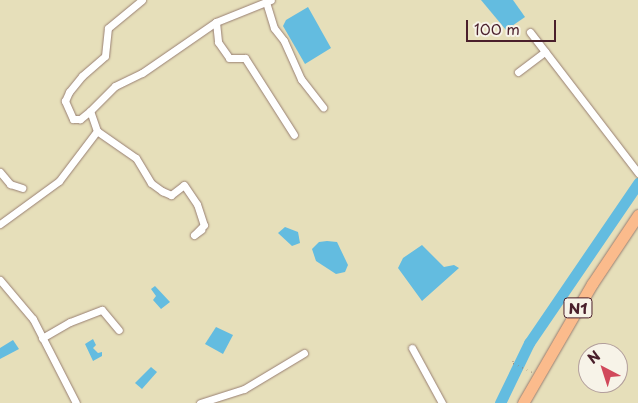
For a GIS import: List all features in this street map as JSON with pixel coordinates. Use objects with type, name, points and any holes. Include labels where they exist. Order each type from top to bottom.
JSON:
[{"type":"highway","name":"N1","points":[[522,403],[537,374],[638,215]]},
{"type":"street","points":[[142,0],[108,28],[105,56],[82,76],[70,92],[65,101],[74,119],[80,119],[90,111],[115,86],[149,68],[216,22],[269,1],[274,28],[284,41],[301,79],[323,107]]},
{"type":"street","points":[[216,22],[218,42],[229,58],[245,58],[294,135]]},
{"type":"street","points":[[530,32],[638,173]]},
{"type":"street","points":[[518,72],[545,52]]},
{"type":"street","points":[[90,111],[97,131],[136,158],[151,183],[171,195],[184,185],[197,204],[204,225],[194,235],[201,230]]},
{"type":"street","points":[[0,224],[59,181],[97,131]]},
{"type":"street","points":[[0,172],[10,184],[22,188]]},
{"type":"street","points":[[0,280],[33,319],[76,403]]},
{"type":"street","points":[[42,338],[70,322],[102,310],[119,330]]},
{"type":"street","points":[[412,348],[442,403]]},
{"type":"street","points":[[200,403],[244,389],[304,353]]},
{"type":"path","points":[[513,360],[513,363],[537,374]]},
{"type":"water","points":[[481,0],[513,0],[525,17],[506,30]]},
{"type":"water","points":[[308,7],[331,48],[305,64],[283,26],[286,20]]},
{"type":"water","points":[[285,227],[298,232],[300,243],[292,246],[278,233]]},
{"type":"water","points":[[319,242],[337,242],[348,265],[345,272],[336,274],[316,261],[312,249]]},
{"type":"water","points":[[422,245],[444,267],[454,265],[459,268],[422,301],[398,268],[403,258]]},
{"type":"water","points":[[155,286],[170,302],[161,309],[153,300],[156,296],[151,289]]},
{"type":"water","points":[[216,327],[233,335],[223,354],[205,344]]},
{"type":"water","points":[[93,339],[96,345],[93,348],[98,353],[102,352],[102,356],[93,361],[85,344]]},
{"type":"water","points":[[13,340],[19,349],[0,359],[0,348]]},
{"type":"water","points":[[151,367],[157,372],[142,389],[135,383]]},
{"type":"waterway","points":[[500,403],[529,343],[638,183]]}]
